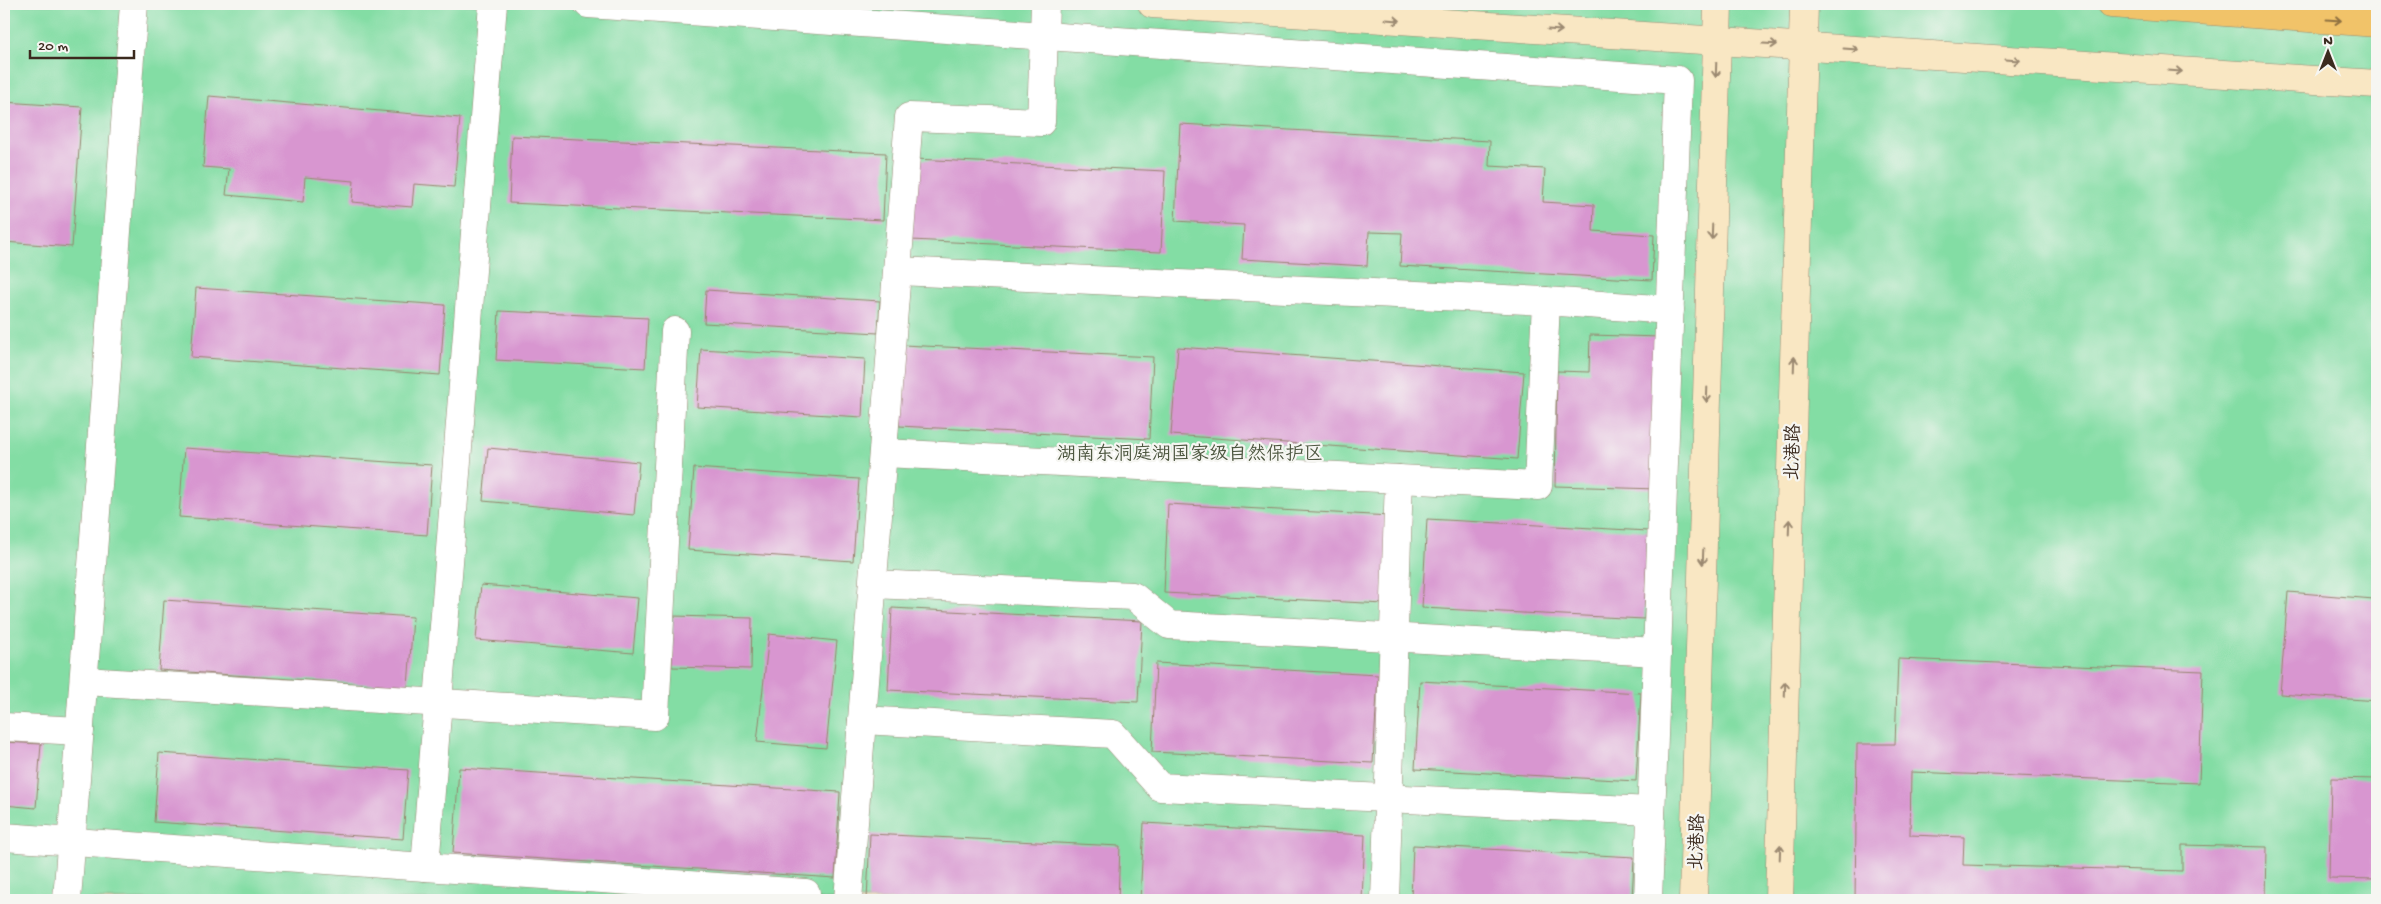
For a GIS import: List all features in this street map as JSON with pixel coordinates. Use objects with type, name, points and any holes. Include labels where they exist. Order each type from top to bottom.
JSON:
[{"type":"main road","points":[[1152,4],[2377,84]]},
{"type":"main road","name":"北港路","points":[[1694,900],[1718,4]]},
{"type":"main road","name":"北港路","points":[[1779,900],[1804,4]]},
{"type":"main road","points":[[2111,4],[2377,23]]},
{"type":"street","points":[[67,900],[134,4]]},
{"type":"street","points":[[425,867],[493,4]]},
{"type":"street","points":[[588,4],[1678,80],[1648,900]]},
{"type":"street","points":[[848,900],[909,117],[1040,122],[1045,4]]},
{"type":"street","points":[[898,271],[1546,301],[1670,310]]},
{"type":"street","points":[[884,453],[1538,486],[1546,301]]},
{"type":"street","points":[[84,681],[655,716],[675,331]]},
{"type":"street","points":[[1385,900],[1399,480]]},
{"type":"street","points":[[873,584],[1133,596],[1169,625],[1657,652]]},
{"type":"street","points":[[862,720],[1113,734],[1160,786],[1651,811]]},
{"type":"street","points":[[4,727],[80,731]]},
{"type":"street","points":[[4,837],[806,893]]},
{"type":"green space","name":"湖南东洞庭湖国家级自然保护区","points":[[4,4],[2377,4],[2377,900],[4,900]]},
{"type":"building","points":[[209,96],[460,118],[454,187],[414,184],[412,207],[352,202],[354,181],[305,177],[303,202],[226,195],[229,169],[203,167]]},
{"type":"building","points":[[4,102],[82,107],[72,247],[4,242]]},
{"type":"building","points":[[1180,124],[1490,141],[1489,166],[1545,169],[1543,202],[1594,205],[1593,231],[1654,235],[1652,280],[1400,266],[1402,233],[1369,232],[1367,266],[1242,259],[1244,225],[1175,221]]},
{"type":"building","points":[[512,136],[886,153],[883,220],[509,203]]},
{"type":"building","points":[[915,159],[1165,171],[1161,252],[911,240]]},
{"type":"building","points":[[196,288],[445,305],[440,375],[191,357]]},
{"type":"building","points":[[706,290],[880,301],[878,333],[704,323]]},
{"type":"building","points":[[499,311],[648,318],[645,368],[496,360]]},
{"type":"building","points":[[1590,335],[1661,337],[1658,489],[1555,486],[1557,371],[1589,372]]},
{"type":"building","points":[[903,345],[1153,357],[1149,439],[899,426]]},
{"type":"building","points":[[1178,347],[1524,372],[1517,459],[1171,435]]},
{"type":"building","points":[[701,349],[865,359],[862,417],[697,407]]},
{"type":"building","points":[[184,448],[432,465],[427,535],[179,517]]},
{"type":"building","points":[[488,448],[639,462],[634,515],[483,501]]},
{"type":"building","points":[[694,468],[859,479],[853,561],[688,550]]},
{"type":"building","points":[[1168,504],[1390,516],[1385,604],[1164,593]]},
{"type":"building","points":[[1427,519],[1648,531],[1644,619],[1422,608]]},
{"type":"building","points":[[2376,574],[2377,701],[2280,694],[2288,592],[2374,599]]},
{"type":"building","points":[[481,585],[638,598],[633,653],[476,640]]},
{"type":"building","points":[[164,600],[413,617],[408,687],[159,670]]},
{"type":"building","points":[[892,608],[1142,621],[1138,702],[888,690]]},
{"type":"building","points":[[673,616],[752,618],[751,669],[672,667]]},
{"type":"building","points":[[769,634],[837,641],[826,748],[757,742]]},
{"type":"building","points":[[1898,659],[2203,671],[2199,783],[1911,772],[1910,835],[1964,837],[1963,865],[2182,871],[2182,845],[2267,847],[2266,900],[1855,900],[1857,744],[1895,744]]},
{"type":"building","points":[[1156,663],[1378,675],[1373,763],[1152,752]]},
{"type":"building","points":[[1420,681],[1641,693],[1636,781],[1415,769]]},
{"type":"building","points":[[4,742],[41,744],[36,808],[4,805]]},
{"type":"building","points":[[159,753],[408,770],[403,839],[154,822]]},
{"type":"building","points":[[459,768],[840,792],[835,878],[453,853]]},
{"type":"building","points":[[2331,778],[2377,779],[2377,879],[2329,878]]},
{"type":"building","points":[[1144,823],[1365,835],[1362,900],[1140,900]]},
{"type":"building","points":[[870,834],[1120,846],[1118,900],[867,900]]},
{"type":"building","points":[[1413,845],[1634,857],[1632,900],[1411,900]]}]
